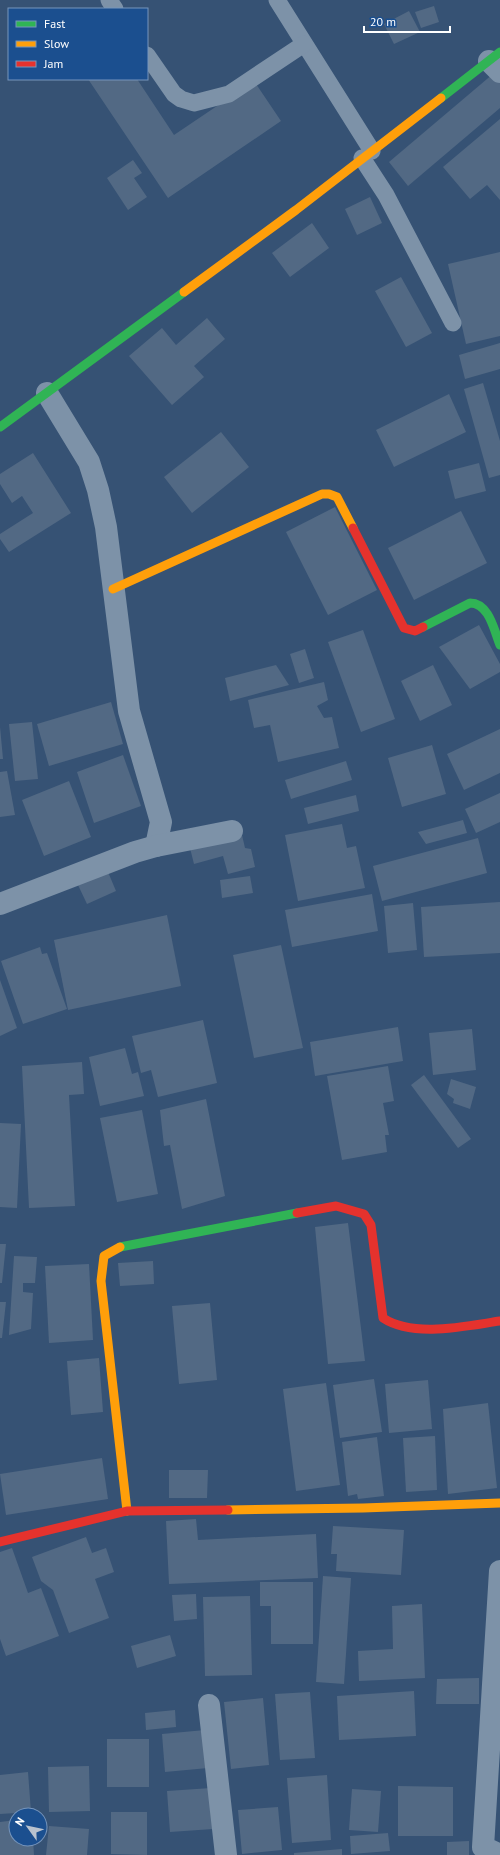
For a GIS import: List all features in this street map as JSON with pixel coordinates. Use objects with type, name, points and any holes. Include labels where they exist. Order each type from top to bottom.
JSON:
[{"type":"street","points":[[0,427],[296,210],[367,155],[496,62]]},
{"type":"street","points":[[47,393],[89,462],[98,490],[106,527],[129,711],[161,822],[156,846]]},
{"type":"street","points":[[113,589],[322,494],[329,494],[337,497],[404,628],[415,631],[470,603],[477,603],[485,609],[500,645]]},
{"type":"street","points":[[0,904],[135,852],[156,846],[232,831]]},
{"type":"street","points":[[127,1511],[101,1281],[104,1256],[116,1248],[336,1206],[364,1214],[371,1225],[383,1318],[388,1324],[397,1327],[420,1330],[500,1321]]},
{"type":"street","points":[[0,1542],[127,1511],[363,1508],[500,1503]]},
{"type":"street","points":[[500,1571],[483,1846],[500,1855]]},
{"type":"street","points":[[209,1705],[226,1855]]},
{"type":"lane","points":[[277,0],[304,44],[367,155],[386,195],[453,323]]},
{"type":"lane","points":[[148,56],[174,94],[182,99],[194,103],[228,94],[304,44]]},
{"type":"building","points":[[434,6],[439,22],[421,28],[415,12]]},
{"type":"building","points":[[409,11],[420,32],[394,44],[384,24]]},
{"type":"building","points":[[500,68],[500,108],[408,186],[389,162]]},
{"type":"building","points":[[89,80],[138,80],[174,135],[254,81],[281,121],[168,198]]},
{"type":"building","points":[[500,119],[500,200],[487,185],[470,199],[443,167]]},
{"type":"building","points":[[133,160],[142,173],[134,178],[147,197],[128,210],[107,178]]},
{"type":"building","points":[[370,197],[382,223],[357,235],[345,209]]},
{"type":"building","points":[[312,223],[329,248],[290,277],[272,253]]},
{"type":"building","points":[[500,252],[500,336],[466,344],[448,264]]},
{"type":"building","points":[[401,277],[432,333],[406,347],[375,291]]},
{"type":"building","points":[[207,318],[225,339],[194,366],[204,377],[172,405],[129,356],[162,328],[176,345]]},
{"type":"building","points":[[500,343],[500,369],[465,379],[459,355]]},
{"type":"building","points":[[483,383],[500,441],[500,475],[489,478],[464,389]]},
{"type":"building","points":[[449,394],[466,432],[394,467],[376,430]]},
{"type":"building","points":[[221,432],[249,467],[192,513],[164,477]]},
{"type":"building","points":[[33,453],[71,513],[9,552],[0,539],[0,534],[33,513],[22,496],[12,503],[0,484],[0,474]]},
{"type":"building","points":[[479,463],[486,491],[455,499],[448,471]]},
{"type":"building","points":[[335,507],[377,590],[328,615],[286,532]]},
{"type":"building","points":[[461,511],[487,563],[414,600],[388,548]]},
{"type":"building","points":[[479,625],[500,664],[500,672],[470,689],[439,647]]},
{"type":"building","points":[[363,630],[395,719],[361,732],[328,642]]},
{"type":"building","points":[[305,649],[314,678],[299,683],[290,654]]},
{"type":"building","points":[[276,665],[289,685],[230,701],[225,678]]},
{"type":"building","points":[[433,665],[452,705],[420,721],[401,681]]},
{"type":"building","points":[[324,682],[328,700],[317,706],[324,718],[332,717],[339,748],[278,762],[270,725],[254,728],[248,700]]},
{"type":"building","points":[[111,702],[123,744],[49,766],[37,724]]},
{"type":"building","points":[[32,722],[38,779],[15,781],[9,724]]},
{"type":"building","points":[[0,727],[3,759],[0,759]]},
{"type":"building","points":[[500,729],[500,773],[464,790],[447,754]]},
{"type":"building","points":[[432,745],[446,794],[402,807],[388,758]]},
{"type":"building","points":[[123,755],[141,806],[94,823],[77,772]]},
{"type":"building","points":[[346,761],[352,780],[291,799],[285,780]]},
{"type":"building","points":[[7,771],[15,815],[0,817],[0,772]]},
{"type":"building","points":[[69,781],[91,837],[44,856],[22,800]]},
{"type":"building","points":[[500,793],[500,822],[476,833],[465,809]]},
{"type":"building","points":[[356,795],[359,811],[308,824],[304,808]]},
{"type":"building","points":[[463,820],[467,833],[426,844],[418,832]]},
{"type":"building","points":[[342,824],[347,848],[356,846],[365,888],[298,901],[285,835]]},
{"type":"building","points":[[242,835],[245,848],[251,849],[255,867],[228,874],[223,856],[194,864],[190,848]]},
{"type":"building","points":[[478,838],[487,873],[382,901],[373,866]]},
{"type":"building","points":[[108,872],[116,891],[87,904],[78,885]]},
{"type":"building","points":[[250,876],[253,893],[222,898],[220,880]]},
{"type":"building","points":[[372,894],[378,931],[292,947],[285,910]]},
{"type":"building","points":[[500,902],[500,953],[424,957],[421,907]]},
{"type":"building","points":[[413,903],[417,950],[388,953],[384,906]]},
{"type":"building","points":[[167,915],[181,986],[68,1010],[54,940]]},
{"type":"building","points":[[281,945],[303,1048],[254,1058],[233,955]]},
{"type":"building","points":[[40,947],[42,954],[47,953],[67,1009],[23,1024],[1,961]]},
{"type":"building","points":[[0,980],[17,1028],[0,1036]]},
{"type":"building","points":[[203,1020],[217,1083],[158,1097],[151,1070],[141,1073],[132,1036]]},
{"type":"building","points":[[398,1027],[403,1061],[315,1076],[310,1042]]},
{"type":"building","points":[[472,1029],[476,1070],[433,1075],[429,1033]]},
{"type":"building","points":[[125,1048],[132,1074],[138,1072],[144,1096],[100,1106],[89,1057]]},
{"type":"building","points":[[82,1062],[84,1094],[69,1095],[75,1206],[29,1208],[22,1066]]},
{"type":"building","points":[[388,1066],[394,1101],[383,1103],[389,1135],[385,1135],[387,1152],[342,1160],[327,1076]]},
{"type":"building","points":[[424,1075],[471,1139],[458,1148],[411,1085]]},
{"type":"building","points":[[451,1079],[476,1087],[470,1109],[453,1103],[454,1099],[447,1094]]},
{"type":"building","points":[[206,1099],[225,1196],[182,1209],[170,1145],[164,1146],[160,1110]]},
{"type":"building","points":[[142,1110],[158,1194],[117,1202],[100,1118]]},
{"type":"building","points":[[0,1123],[21,1124],[17,1208],[0,1207]]},
{"type":"building","points":[[348,1223],[365,1361],[328,1364],[315,1227]]},
{"type":"building","points":[[0,1244],[6,1244],[2,1283],[0,1283]]},
{"type":"building","points":[[14,1256],[37,1257],[35,1283],[23,1283],[23,1292],[33,1293],[31,1329],[9,1335]]},
{"type":"building","points":[[153,1261],[154,1284],[120,1286],[118,1263]]},
{"type":"building","points":[[89,1264],[93,1340],[49,1343],[45,1266]]},
{"type":"building","points":[[0,1302],[6,1302],[2,1338],[0,1338]]},
{"type":"building","points":[[210,1303],[217,1380],[179,1384],[172,1306]]},
{"type":"building","points":[[99,1358],[103,1412],[71,1415],[67,1361]]},
{"type":"building","points":[[374,1379],[382,1432],[340,1438],[333,1385]]},
{"type":"building","points":[[428,1380],[432,1429],[389,1433],[385,1384]]},
{"type":"building","points":[[326,1383],[340,1485],[296,1491],[283,1389]]},
{"type":"building","points":[[488,1403],[497,1488],[448,1494],[443,1409]]},
{"type":"building","points":[[435,1436],[437,1490],[406,1492],[403,1438]]},
{"type":"building","points":[[377,1437],[384,1496],[358,1499],[357,1494],[348,1496],[342,1442]]},
{"type":"building","points":[[102,1458],[108,1499],[6,1515],[0,1474]]},
{"type":"building","points":[[169,1470],[208,1470],[207,1498],[169,1498]]},
{"type":"building","points":[[196,1519],[198,1540],[316,1534],[318,1578],[169,1584],[166,1521]]},
{"type":"building","points":[[333,1526],[404,1530],[401,1575],[336,1571],[337,1554],[331,1554]]},
{"type":"building","points":[[86,1537],[92,1553],[106,1548],[114,1572],[95,1579],[109,1618],[69,1633],[53,1590],[41,1581],[32,1557]]},
{"type":"building","points":[[12,1548],[28,1593],[41,1588],[59,1636],[6,1656],[0,1639],[0,1552]]},
{"type":"building","points":[[323,1576],[351,1578],[344,1684],[316,1682]]},
{"type":"building","points":[[260,1582],[313,1582],[313,1644],[271,1644],[271,1606],[260,1606]]},
{"type":"building","points":[[196,1594],[197,1619],[174,1621],[172,1595]]},
{"type":"building","points":[[250,1596],[252,1675],[205,1676],[203,1597]]},
{"type":"building","points":[[422,1604],[425,1678],[359,1681],[358,1651],[393,1649],[392,1606]]},
{"type":"building","points":[[170,1635],[176,1656],[137,1668],[131,1646]]},
{"type":"building","points":[[479,1678],[479,1704],[436,1704],[437,1679]]},
{"type":"building","points":[[414,1691],[416,1736],[339,1740],[337,1696]]},
{"type":"building","points":[[310,1692],[315,1758],[280,1760],[275,1694]]},
{"type":"building","points":[[263,1698],[269,1765],[231,1769],[224,1702]]},
{"type":"building","points":[[175,1710],[176,1727],[146,1730],[145,1713]]},
{"type":"building","points":[[205,1730],[208,1768],[165,1772],[162,1734]]},
{"type":"building","points":[[107,1739],[149,1739],[149,1787],[107,1787]]},
{"type":"building","points":[[89,1766],[90,1811],[49,1812],[48,1767]]},
{"type":"building","points":[[28,1772],[31,1807],[8,1807],[8,1813],[0,1814],[0,1775]]},
{"type":"building","points":[[327,1775],[331,1840],[292,1843],[287,1778]]},
{"type":"building","points":[[398,1786],[453,1787],[453,1836],[398,1836]]},
{"type":"building","points":[[211,1788],[213,1829],[170,1832],[167,1791]]},
{"type":"building","points":[[352,1789],[381,1791],[378,1832],[349,1830]]},
{"type":"building","points":[[278,1807],[282,1850],[242,1854],[238,1810]]},
{"type":"building","points":[[111,1812],[147,1812],[147,1855],[111,1854]]},
{"type":"building","points":[[8,1821],[8,1847],[34,1847],[34,1855],[0,1855],[0,1822]]},
{"type":"building","points":[[49,1826],[89,1829],[87,1855],[46,1855]]},
{"type":"building","points":[[388,1833],[390,1851],[351,1854],[350,1836]]},
{"type":"building","points":[[469,1841],[469,1855],[447,1855],[447,1842]]},
{"type":"building","points":[[342,1849],[342,1855],[294,1855],[294,1853]]},
{"type":"traffic: fast","points":[[441,98],[500,52]]},
{"type":"traffic: fast","points":[[0,427],[184,292]]},
{"type":"traffic: fast","points":[[423,627],[470,603],[476,604],[482,607],[490,618],[500,645]]},
{"type":"traffic: fast","points":[[120,1247],[297,1213]]},
{"type":"traffic: slow","points":[[184,292],[296,210],[441,98]]},
{"type":"traffic: slow","points":[[113,589],[322,494],[329,494],[337,497],[353,528]]},
{"type":"traffic: slow","points":[[120,1247],[104,1256],[101,1281],[127,1511]]},
{"type":"traffic: slow","points":[[228,1510],[363,1508],[500,1503]]},
{"type":"traffic: jam","points":[[353,528],[404,628],[415,631],[423,627]]},
{"type":"traffic: jam","points":[[297,1213],[336,1206],[364,1214],[371,1225],[383,1318],[395,1324],[409,1328],[424,1329],[456,1328],[500,1321]]},
{"type":"traffic: jam","points":[[0,1542],[127,1511],[228,1510]]}]
